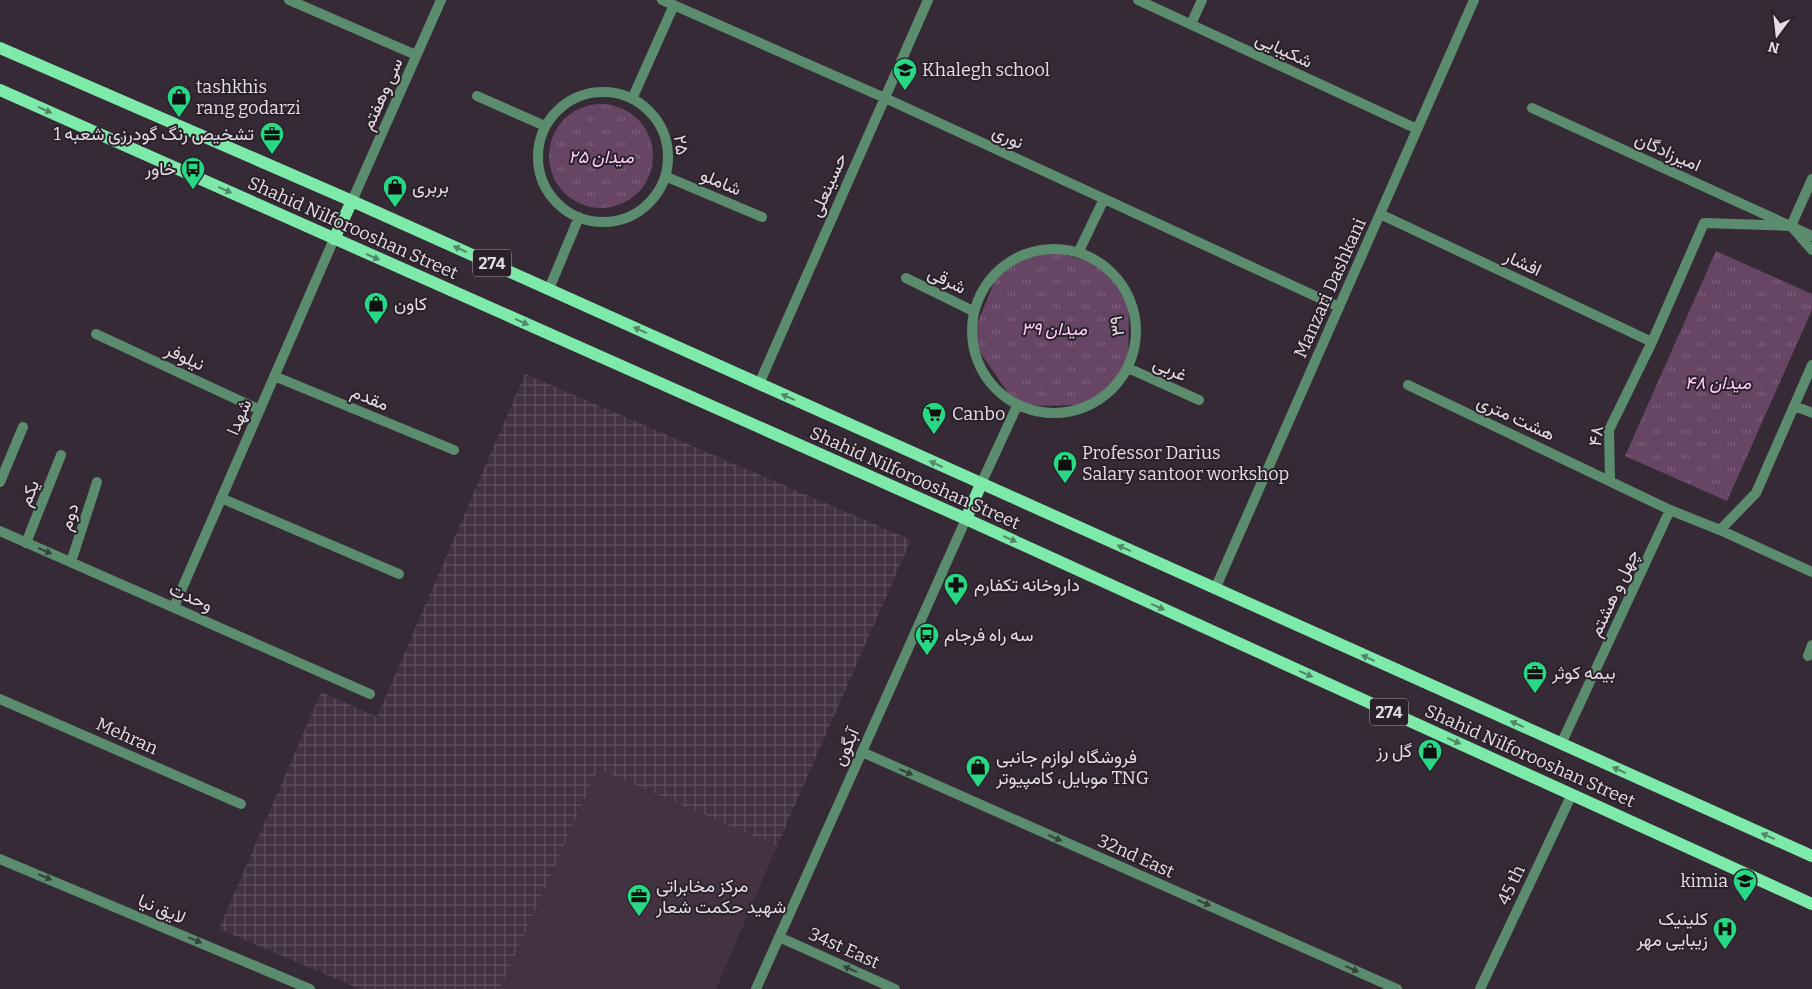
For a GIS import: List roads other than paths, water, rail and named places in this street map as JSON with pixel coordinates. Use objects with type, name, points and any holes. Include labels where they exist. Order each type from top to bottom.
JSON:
[{"type":"main road","name":"274","points":[[0,48],[352,200],[981,484]]},
{"type":"main road","name":"Shahid Nilforooshan Street","points":[[0,90],[966,519],[1812,904]]},
{"type":"main road","points":[[334,239],[352,200]]},
{"type":"main road","points":[[966,519],[981,484]]},
{"type":"main road","name":"Shahid Nilforooshan Street","points":[[981,484],[1812,856]]},
{"type":"street","points":[[288,0],[416,55]]},
{"type":"street","name":"سی وهفتم","points":[[352,200],[441,0]]},
{"type":"street","name":"نوری","points":[[662,0],[885,98],[1339,307]]},
{"type":"street","name":"حسینعلی","points":[[759,384],[928,0]]},
{"type":"street","name":"شکیبایی","points":[[1138,0],[1417,129]]},
{"type":"street","points":[[1191,24],[1202,0]]},
{"type":"street","name":"Manzari Dashkani","points":[[1215,589],[1474,0]]},
{"type":"street","points":[[632,99],[674,5]]},
{"type":"street","name":"۲۵","points":[[592,92],[613,92],[632,99],[649,111],[662,129],[668,149],[667,177],[648,204],[632,215],[614,221],[594,222],[579,217],[558,204],[545,188],[538,160],[538,146],[545,126],[557,110],[568,102],[592,92]]},
{"type":"street","points":[[476,96],[545,126]]},
{"type":"street","name":"امیرزادگان","points":[[1532,108],[1812,236]]},
{"type":"street","name":"شاملو","points":[[667,177],[762,217]]},
{"type":"street","points":[[1812,179],[1791,226],[1812,250]]},
{"type":"street","points":[[1080,250],[1104,199]]},
{"type":"street","name":"افشار","points":[[1380,214],[1652,342]]},
{"type":"street","points":[[549,289],[579,217]]},
{"type":"street","name":"۴۸","points":[[1610,480],[1609,430],[1652,342],[1704,222],[1791,226]]},
{"type":"street","name":"شهدا","points":[[174,607],[334,239]]},
{"type":"street","name":"۳۹","points":[[1046,249],[1080,250],[1114,275],[1129,296],[1136,320],[1136,344],[1128,368],[1114,389],[1093,405],[1068,414],[1042,414],[1017,406],[994,390],[978,366],[971,339],[973,311],[983,287],[1000,268],[1021,255],[1046,249]]},
{"type":"street","name":"شرقی","points":[[906,278],[973,311]]},
{"type":"street","name":"نیلوفر","points":[[96,334],[260,410]]},
{"type":"street","points":[[1720,530],[1756,494],[1812,365]]},
{"type":"street","name":"غربی","points":[[1128,368],[1199,400]]},
{"type":"street","name":"مقدم","points":[[274,376],[454,450]]},
{"type":"street","name":"هشت متری","points":[[1408,385],[1610,480]]},
{"type":"street","points":[[981,484],[1017,406]]},
{"type":"street","points":[[1795,406],[1812,413]]},
{"type":"street","points":[[0,482],[23,427]]},
{"type":"street","name":"یکم","points":[[26,542],[61,455]]},
{"type":"street","points":[[1610,480],[1670,510],[1720,530],[1812,572]]},
{"type":"street","name":"دوم","points":[[71,562],[98,482]]},
{"type":"street","points":[[221,498],[398,574]]},
{"type":"street","name":"چهل و هشتم","points":[[1561,744],[1670,510]]},
{"type":"street","name":"آبگون","points":[[756,989],[966,519]]},
{"type":"street","name":"وحدت","points":[[0,531],[370,694]]},
{"type":"street","points":[[1808,656],[1812,645]]},
{"type":"street","name":"Mehran","points":[[0,699],[240,804]]},
{"type":"street","name":"32nd East","points":[[862,752],[1397,989]]},
{"type":"street","name":"45 th","points":[[1480,989],[1572,794]]},
{"type":"street","name":"لایق نیا","points":[[0,859],[310,989]]},
{"type":"street","name":"34st East","points":[[779,938],[895,989]]},
{"type":"place","name":"Khalegh school","points":[[905,91]]},
{"type":"place","name":"tashkhis rang godarzi","points":[[179,118]]},
{"type":"place","name":"تشخیص رنگ گودرزی شعبه 1","points":[[272,155]]},
{"type":"place","name":"خاور","points":[[193,190]]},
{"type":"place","name":"بربری","points":[[395,208]]},
{"type":"place","name":"کاون","points":[[376,325]]},
{"type":"place","name":"Canbo","points":[[934,435]]},
{"type":"place","name":"Professor Darius Salary santoor workshop","points":[[1065,484]]},
{"type":"place","name":"داروخانه تکفارم","points":[[956,606]]},
{"type":"place","name":"سه راه فرجام","points":[[927,656]]},
{"type":"place","name":"بیمه کوثر","points":[[1535,694]]},
{"type":"place","name":"گل رز","points":[[1430,772]]},
{"type":"place","name":"فروشگاه لوازم جانبی موبایل، کامپيوتر TNG","points":[[978,788]]},
{"type":"place","name":"kimia","points":[[1745,902]]},
{"type":"place","name":"مرکز مخابراتی شهید حکمت شعار","points":[[639,917]]},
{"type":"place","name":"کلینیک زیبایی مهر","points":[[1725,950]]},
{"type":"park label","name":"میدان ۲۵","points":[[601,157]]},
{"type":"park label","name":"میدان ۳۹","points":[[1054,329]]},
{"type":"park label","name":"میدان ۴۸","points":[[1718,383]]}]
